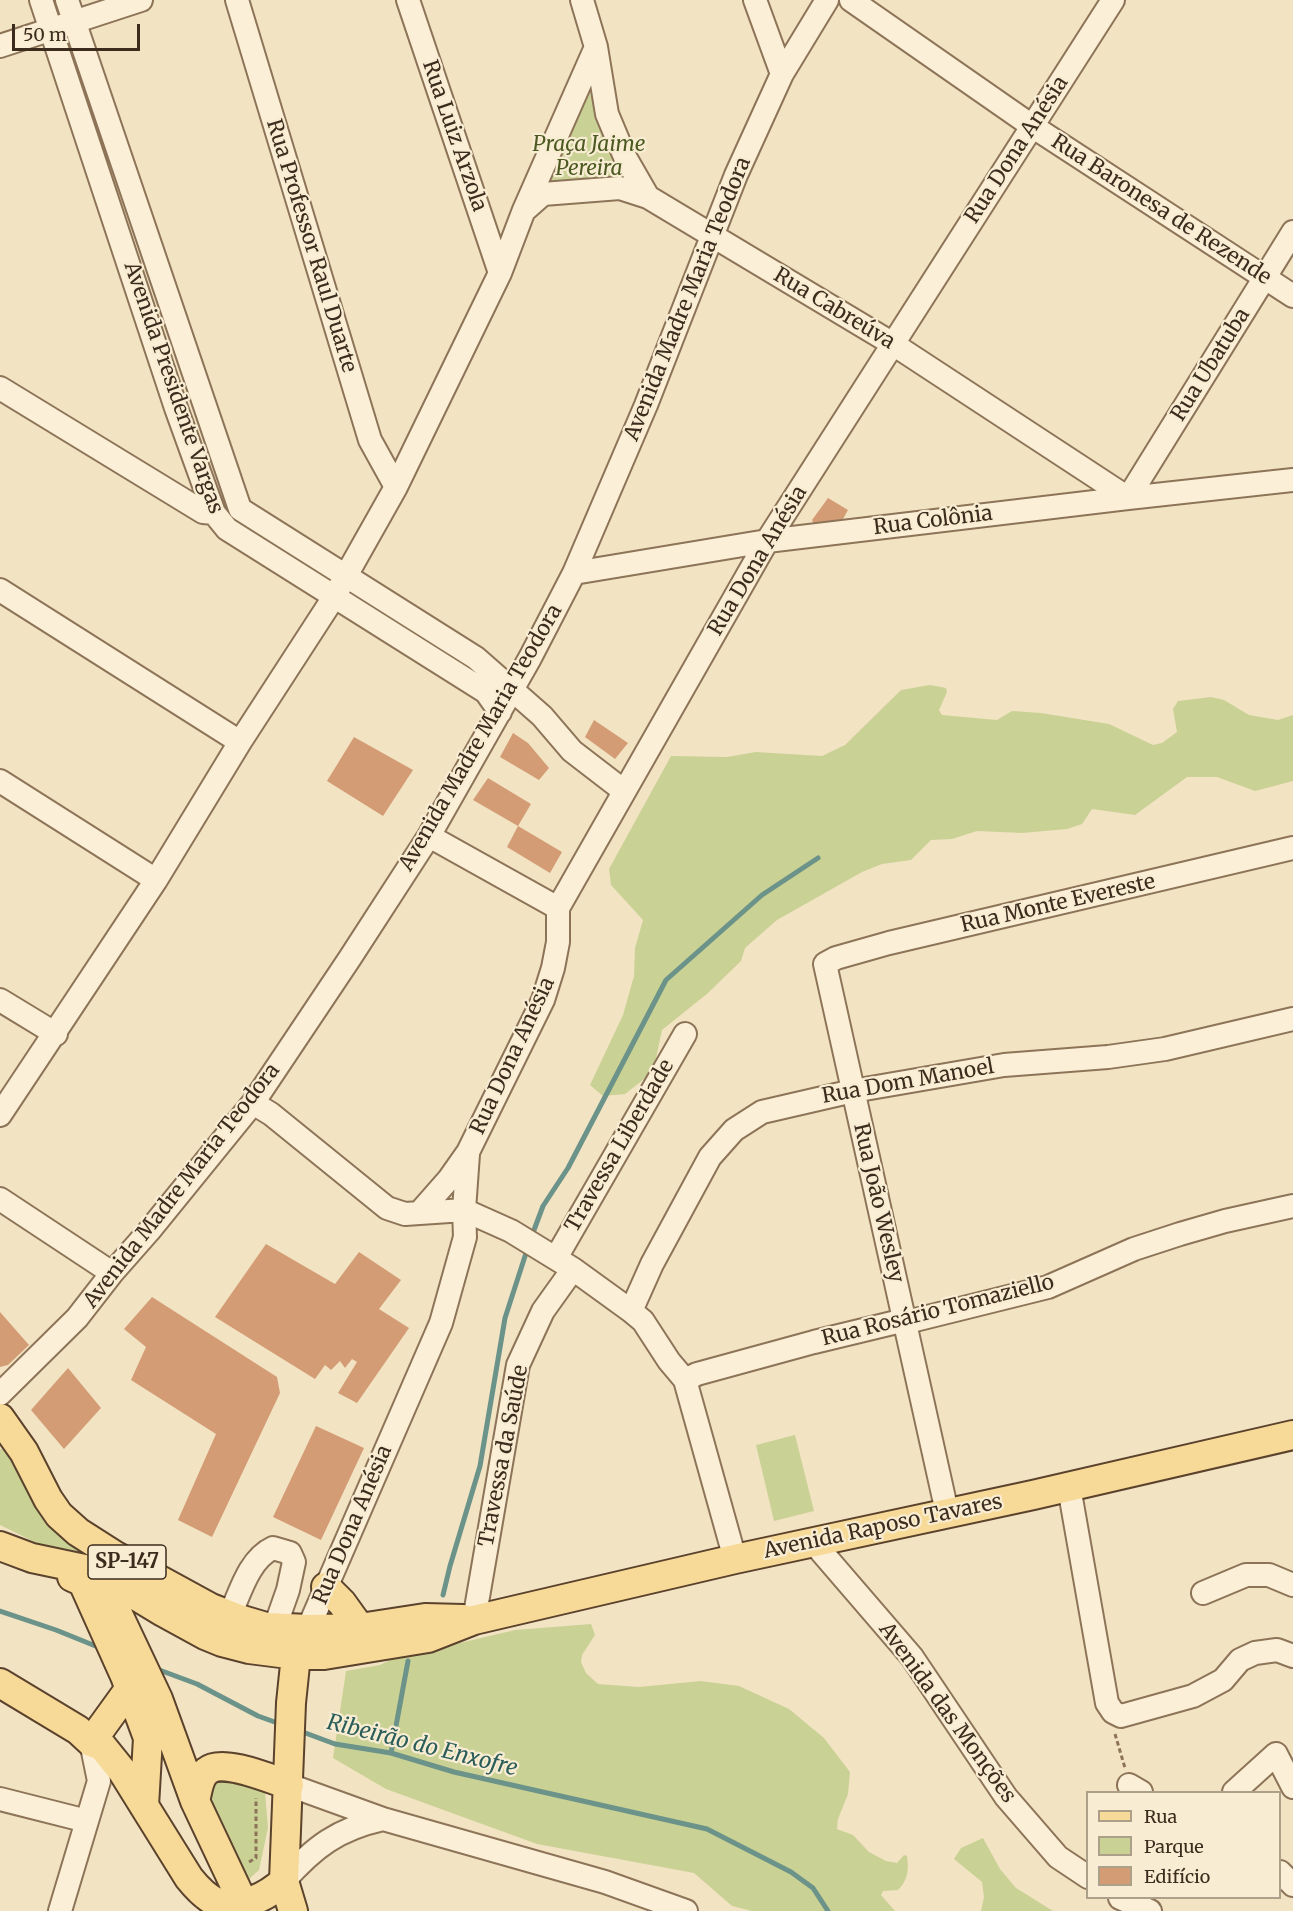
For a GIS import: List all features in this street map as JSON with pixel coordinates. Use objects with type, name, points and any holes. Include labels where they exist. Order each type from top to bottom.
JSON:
[{"type":"main road","name":"Avenida Raposo Tavares","points":[[0,1418],[24,1452],[48,1499],[59,1515],[78,1532],[211,1608],[266,1627],[308,1629],[360,1628],[425,1618],[474,1620]]},
{"type":"main road","name":"Avenida Raposo Tavares","points":[[0,1546],[32,1558],[89,1570],[107,1578],[205,1635],[222,1641],[249,1649],[296,1655],[324,1655],[428,1638],[474,1620],[735,1559],[1069,1487],[1293,1435]]},
{"type":"main road","points":[[0,1439],[24,1452]]},
{"type":"main road","points":[[32,1558],[82,1582],[116,1610],[158,1699],[195,1802],[245,1908]]},
{"type":"main road","points":[[82,1582],[128,1682],[148,1738],[138,1796]]},
{"type":"main road","points":[[326,1587],[342,1603],[360,1628]]},
{"type":"main road","name":"Rua Dona Anésia","points":[[293,1911],[284,1881],[291,1703],[296,1655],[308,1629]]},
{"type":"main road","points":[[91,1742],[128,1682]]},
{"type":"main road","points":[[0,1683],[78,1730],[91,1742],[102,1746],[138,1796],[189,1878],[207,1902],[245,1908],[273,1891],[284,1881]]},
{"type":"main road","points":[[195,1802],[201,1778],[206,1771],[215,1766],[289,1773]]},
{"type":"street","name":"Avenida Presidente Vargas","points":[[41,0],[176,408],[214,513],[227,529],[486,692],[500,712]]},
{"type":"street","name":"Avenida Presidente Vargas","points":[[67,0],[240,509],[476,658],[513,688],[573,751],[624,791]]},
{"type":"street","points":[[0,46],[141,0]]},
{"type":"street","name":"Rua Professor Raul Duarte","points":[[237,0],[370,440],[396,487]]},
{"type":"street","name":"Rua Luiz Arzola","points":[[408,0],[500,273]]},
{"type":"street","points":[[582,0],[596,47],[608,114],[625,157],[648,197]]},
{"type":"street","points":[[755,0],[782,74]]},
{"type":"street","name":"Avenida Madre Maria Teodora","points":[[0,1394],[77,1318],[253,1103],[429,836],[500,712],[574,573],[646,405],[736,175],[782,74],[827,0]]},
{"type":"street","name":"Rua Baronesa de Rezende","points":[[851,0],[1032,126],[1293,296]]},
{"type":"street","name":"Rua Dona Anésia","points":[[420,1212],[449,1179],[468,1152],[543,1000],[558,942],[558,908],[624,791],[767,541],[1113,0]]},
{"type":"street","points":[[0,1115],[56,1034],[156,880],[240,742],[334,597],[396,487],[500,273],[596,47]]},
{"type":"street","name":"Rua Cabreúva","points":[[525,210],[543,194],[620,188],[648,197],[892,344],[1128,498]]},
{"type":"street","name":"Rua Ubatuba","points":[[1128,498],[1293,232]]},
{"type":"street","points":[[0,388],[203,512],[214,513]]},
{"type":"street","name":"Rua Colônia","points":[[574,573],[767,541],[1293,480]]},
{"type":"street","points":[[0,590],[240,742]]},
{"type":"street","points":[[0,781],[156,880]]},
{"type":"street","points":[[429,836],[558,908]]},
{"type":"street","name":"Rua Monte Evereste","points":[[825,964],[836,958],[890,943],[1293,848]]},
{"type":"street","name":"Rua João Wesley","points":[[825,964],[947,1512]]},
{"type":"street","points":[[0,1000],[56,1034]]},
{"type":"street","name":"Rua Dom Manoel","points":[[631,1311],[652,1264],[710,1157],[734,1130],[762,1112],[853,1091],[1004,1065],[1108,1057],[1165,1049],[1293,1019]]},
{"type":"street","name":"Travessa Liberdade","points":[[558,1259],[685,1034]]},
{"type":"street","points":[[253,1103],[271,1114],[387,1208],[405,1214],[464,1210],[511,1231],[558,1259],[643,1322],[669,1361],[685,1380],[735,1559]]},
{"type":"street","name":"Rua Dona Anésia","points":[[308,1629],[441,1323],[465,1237],[464,1210],[468,1152]]},
{"type":"street","points":[[0,1199],[112,1273]]},
{"type":"street","name":"Rua Rosário Tomaziello","points":[[685,1380],[697,1374],[792,1347],[905,1320],[911,1321],[1048,1287],[1134,1250],[1180,1234],[1293,1206]]},
{"type":"street","name":"Travessa da Saúde","points":[[474,1620],[518,1365],[543,1311],[558,1259]]},
{"type":"street","points":[[1069,1487],[1114,1710],[1193,1696],[1222,1680],[1240,1660],[1255,1653],[1277,1650],[1293,1656]]},
{"type":"street","name":"Avenida das Monções","points":[[813,1542],[912,1657],[1006,1797],[1058,1857],[1086,1876]]},
{"type":"street","points":[[230,1615],[253,1566],[262,1553],[273,1548],[290,1553],[294,1562],[276,1627]]},
{"type":"street","points":[[1203,1593],[1246,1575],[1269,1575],[1293,1585]]},
{"type":"street","points":[[60,1911],[99,1781],[91,1742]]},
{"type":"street","points":[[1235,1791],[1276,1754],[1293,1787]]},
{"type":"street","points":[[289,1773],[383,1820],[605,1882],[686,1911]]},
{"type":"street","points":[[99,1781],[116,1781],[138,1796]]},
{"type":"street","points":[[0,1799],[87,1821]]},
{"type":"street","points":[[284,1881],[300,1863],[326,1841],[363,1824],[383,1820]]},
{"type":"street","points":[[1281,1873],[1293,1885]]},
{"type":"street","points":[[1122,1899],[1150,1911]]},
{"type":"path","points":[[1114,1710],[1135,1789]]},
{"type":"path","points":[[228,1873],[256,1858],[256,1798]]},
{"type":"green space","name":"Praça Jaime Pereira","points":[[588,89],[629,182],[547,185]]},
{"type":"green space","points":[[930,685],[946,688],[947,692],[939,710],[942,715],[997,720],[1012,711],[1041,713],[1109,724],[1153,745],[1162,743],[1177,732],[1173,709],[1178,701],[1211,697],[1224,700],[1249,715],[1278,720],[1293,715],[1293,781],[1255,791],[1217,777],[1187,777],[1135,815],[1092,809],[1082,824],[1067,829],[1022,833],[977,831],[952,839],[931,840],[911,860],[882,864],[862,872],[777,920],[745,948],[741,961],[708,993],[662,1030],[653,1072],[625,1094],[603,1096],[590,1085],[623,1015],[634,976],[635,948],[643,920],[611,885],[609,869],[671,756],[727,757],[756,752],[822,756],[845,745],[901,690]]},
{"type":"green space","points":[[795,1435],[814,1511],[774,1521],[756,1445]]},
{"type":"green space","points":[[0,1449],[9,1450],[84,1546],[74,1561],[0,1525]]},
{"type":"green space","points":[[591,1624],[595,1635],[582,1655],[581,1662],[586,1673],[598,1684],[639,1687],[701,1681],[739,1686],[789,1709],[824,1738],[850,1772],[848,1794],[838,1819],[837,1829],[853,1835],[869,1852],[886,1861],[897,1863],[904,1855],[907,1856],[908,1870],[904,1882],[898,1890],[883,1891],[881,1895],[895,1911],[752,1911],[732,1906],[694,1873],[537,1844],[386,1789],[333,1758],[346,1671],[380,1665],[420,1645],[451,1645],[515,1630]]},
{"type":"green space","points":[[223,1777],[253,1782],[265,1792],[268,1828],[259,1870],[247,1881],[204,1801],[211,1783]]},
{"type":"green space","points":[[983,1838],[1000,1869],[1016,1888],[1053,1911],[981,1911],[984,1897],[982,1882],[954,1859],[961,1848]]},
{"type":"building","points":[[828,498],[848,510],[843,519],[814,525],[812,520]]},
{"type":"building","points":[[594,720],[628,743],[615,759],[585,737]]},
{"type":"building","points":[[513,733],[528,743],[549,768],[539,780],[500,757]]},
{"type":"building","points":[[354,737],[413,770],[383,816],[327,781]]},
{"type":"building","points":[[488,778],[531,804],[518,826],[473,800]]},
{"type":"building","points":[[518,826],[562,852],[550,873],[507,847]]},
{"type":"building","points":[[266,1244],[335,1284],[359,1252],[401,1280],[379,1309],[409,1328],[357,1403],[338,1393],[357,1362],[352,1359],[345,1368],[340,1361],[331,1370],[325,1365],[315,1379],[215,1317]]},
{"type":"building","points":[[152,1297],[277,1377],[280,1393],[212,1537],[178,1520],[216,1434],[131,1380],[146,1347],[124,1329]]},
{"type":"building","points":[[0,1312],[29,1345],[8,1365],[0,1367]]},
{"type":"building","points":[[68,1368],[101,1408],[64,1449],[31,1410]]},
{"type":"building","points":[[316,1426],[364,1448],[321,1540],[273,1517]]},
{"type":"waterway","points":[[531,1238],[543,1206],[568,1168],[666,980],[762,895],[818,858]]},
{"type":"waterway","points":[[443,1595],[480,1466],[505,1318],[528,1247]]},
{"type":"waterway","name":"Ribeirão do Enxofre","points":[[0,1611],[103,1649]]},
{"type":"waterway","points":[[391,1753],[408,1661]]},
{"type":"waterway","name":"Ribeirão do Enxofre","points":[[154,1668],[197,1684],[258,1716],[283,1725]]},
{"type":"waterway","name":"Ribeirão do Enxofre","points":[[300,1731],[335,1744],[391,1753],[454,1772],[707,1829],[791,1872],[813,1888],[828,1911]]}]
